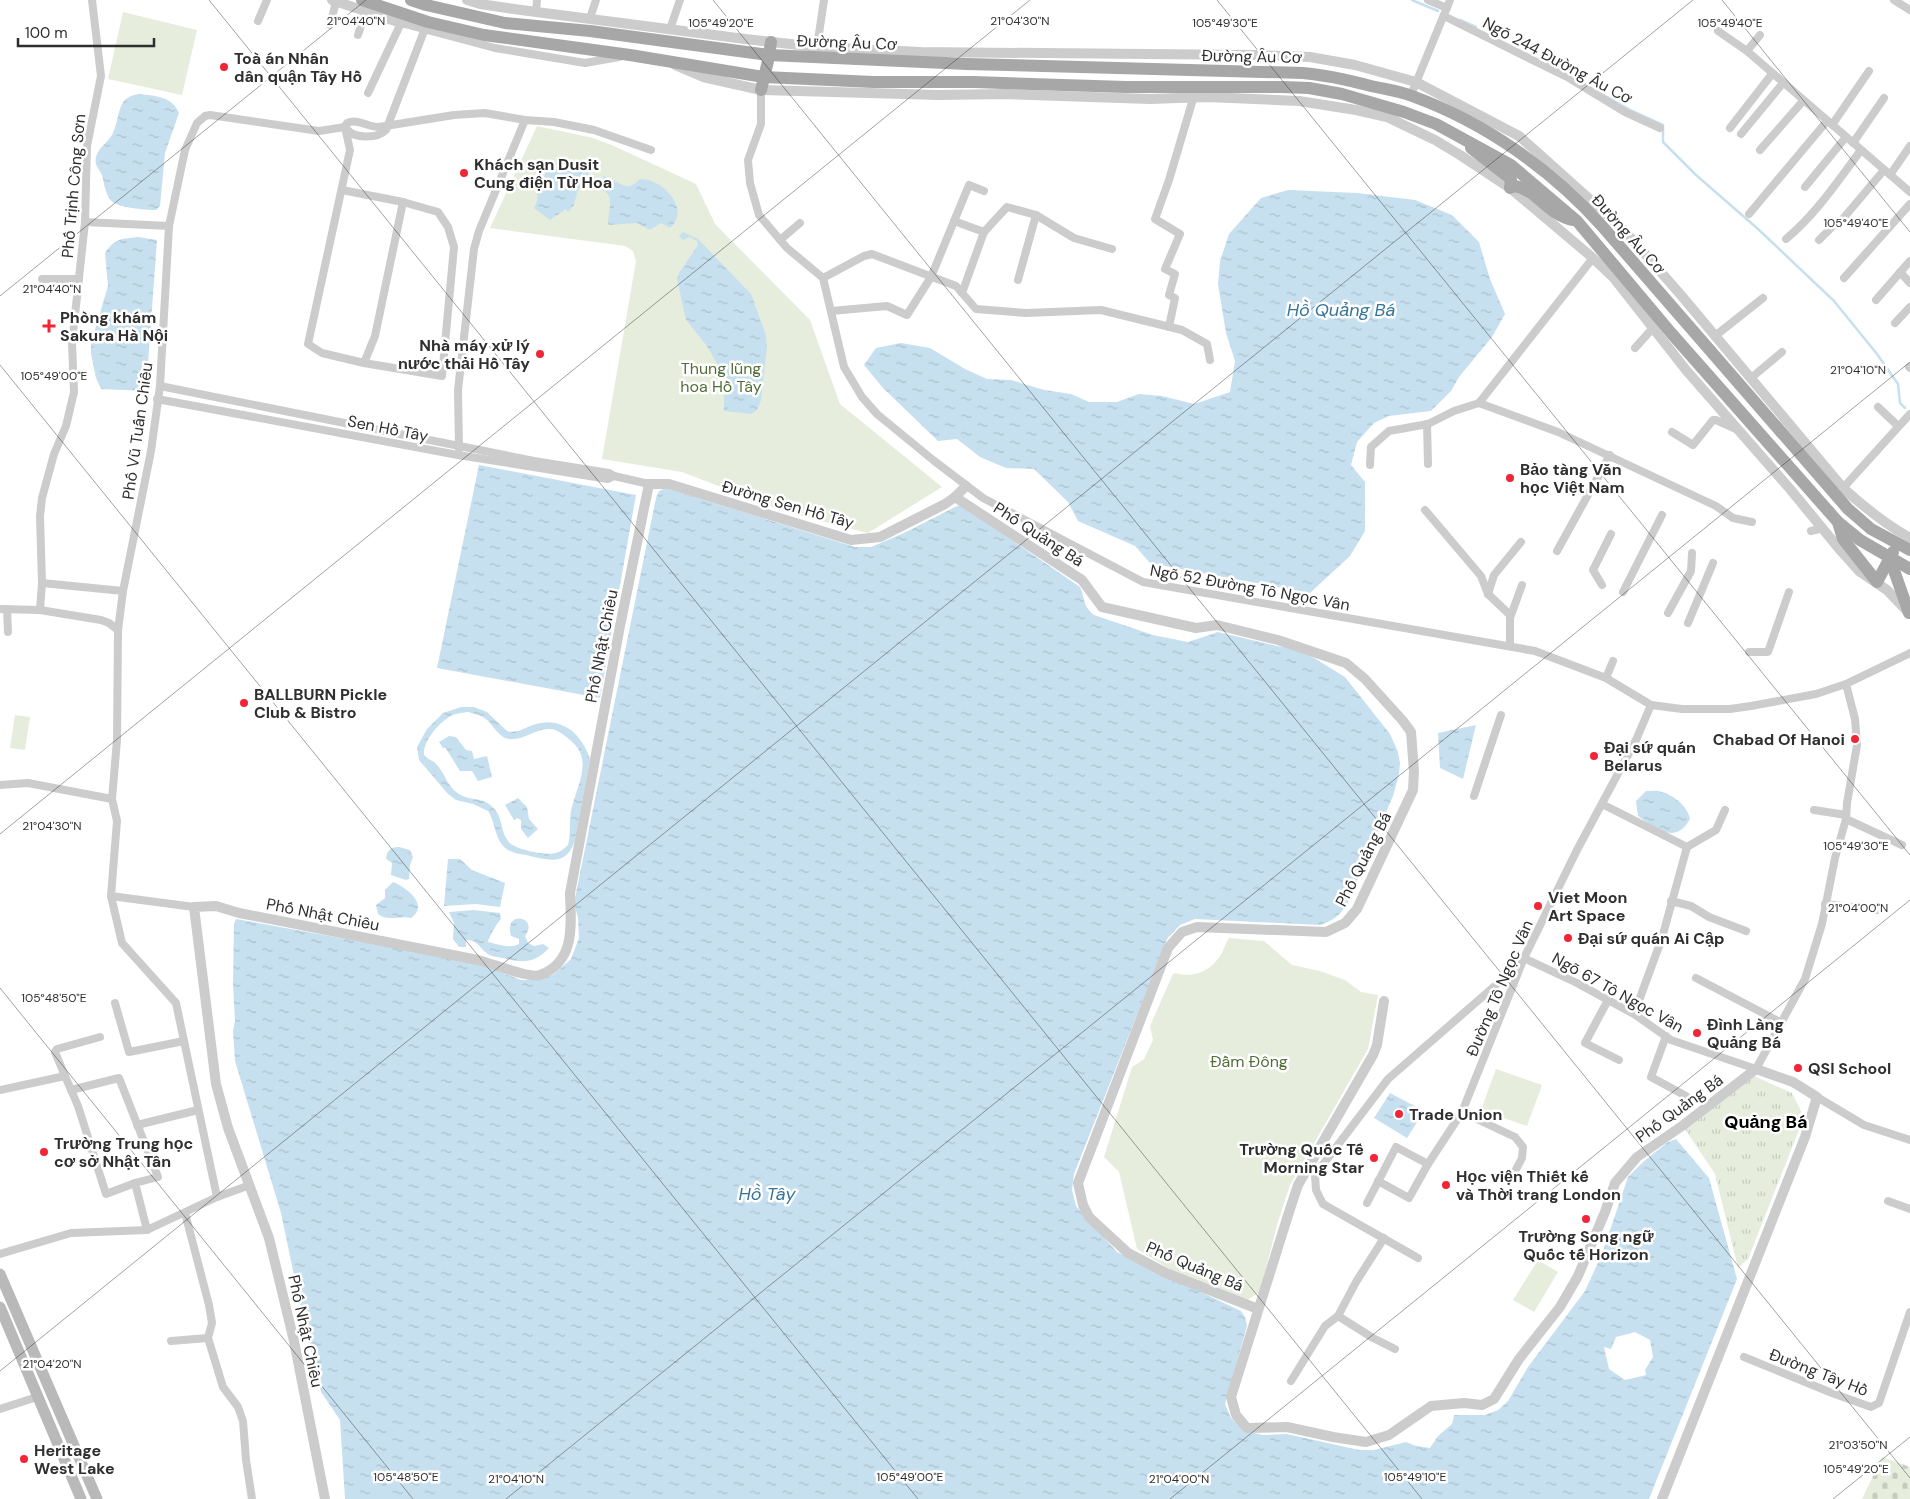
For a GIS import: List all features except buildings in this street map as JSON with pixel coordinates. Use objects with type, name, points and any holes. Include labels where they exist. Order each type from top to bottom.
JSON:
[{"type":"main road","name":"Đường Âu Cơ","points":[[411,0],[505,23],[590,31],[769,55],[1322,74],[1411,95],[1480,129],[1534,162],[1587,210],[1848,509],[1871,529],[1910,550]]},
{"type":"main road","name":"Đường Âu Cơ","points":[[364,6],[426,26],[505,39],[630,54],[762,83],[974,82],[1309,88],[1381,104],[1436,124],[1511,165],[1577,221],[1672,334],[1838,522],[1890,559],[1910,569]]},
{"type":"main road","points":[[762,83],[771,42]]},
{"type":"main road","points":[[1117,86],[1119,68]]},
{"type":"main road","points":[[1464,138],[1473,150],[1510,178],[1510,188],[1515,186],[1522,187],[1557,215],[1577,221]]},
{"type":"main road","points":[[1672,334],[1686,322]]},
{"type":"main road","points":[[1838,522],[1843,539],[1877,582],[1897,543]]},
{"type":"main road","points":[[1890,559],[1910,614]]},
{"type":"main road","points":[[1910,597],[1910,614]]},
{"type":"main road","points":[[0,1274],[97,1499]]},
{"type":"main road","points":[[0,1307],[81,1499]]},
{"type":"street","name":"Phố Trịnh Công Sơn","points":[[40,610],[42,583],[40,507],[54,454],[66,426],[74,392],[72,343],[85,222],[87,146],[101,76],[92,0]]},
{"type":"street","points":[[258,21],[266,0]]},
{"type":"street","name":"Đường Âu Cơ","points":[[467,0],[480,4],[818,47],[921,52],[1310,57],[1355,65],[1416,82],[1519,136],[1624,230],[1843,488],[1868,510],[1910,538]]},
{"type":"street","points":[[536,11],[537,0]]},
{"type":"street","points":[[590,18],[596,0]]},
{"type":"street","points":[[670,29],[680,0]]},
{"type":"street","points":[[818,47],[824,0]]},
{"type":"street","name":"Ngõ 244 Đường Âu Cơ","points":[[1428,0],[1447,8],[1625,112],[1660,128]]},
{"type":"street","points":[[1894,0],[1910,10]]},
{"type":"street","points":[[330,24],[334,1]]},
{"type":"street","name":"Đường Âu Cơ","points":[[334,1],[364,6],[401,23],[426,26]]},
{"type":"street","points":[[358,35],[364,6]]},
{"type":"street","points":[[1411,95],[1447,8]]},
{"type":"street","points":[[368,93],[401,23]]},
{"type":"street","points":[[345,127],[352,134],[372,136],[382,134],[388,125],[426,26]]},
{"type":"street","points":[[1718,31],[1747,51],[1910,192]]},
{"type":"street","points":[[1747,51],[1760,35]]},
{"type":"street","points":[[1749,214],[1830,123],[1868,71]]},
{"type":"street","points":[[1730,128],[1772,74]]},
{"type":"street","points":[[762,83],[761,124],[748,160],[750,183],[759,215],[787,248],[823,278],[864,256],[872,254],[956,286],[976,309],[1026,313],[1101,310],[1182,330],[1207,344],[1210,360]]},
{"type":"street","name":"Đường Âu Cơ","points":[[762,83],[939,95],[1005,94],[1150,99],[1193,99],[1206,97],[1299,101],[1387,117],[1452,150],[1510,188],[1613,277],[1686,370],[1859,570],[1888,590],[1910,614]]},
{"type":"street","points":[[1741,134],[1783,84]]},
{"type":"street","points":[[1853,143],[1884,98]]},
{"type":"street","points":[[1169,327],[1175,298],[1169,295],[1175,274],[1165,269],[1180,234],[1154,219],[1169,180],[1193,99]]},
{"type":"street","points":[[1760,150],[1804,101]]},
{"type":"street","points":[[345,127],[347,123],[355,121],[373,127],[454,115],[485,113],[526,120],[554,122],[594,130],[651,150]]},
{"type":"street","name":"Phố Vũ Tuấn Chiêu","points":[[217,1197],[176,1003],[122,943],[111,896],[117,821],[112,799],[117,740],[118,630],[123,591],[151,451],[160,386],[169,226],[185,150],[197,123],[205,116],[224,116],[319,131],[345,127]]},
{"type":"street","points":[[458,455],[460,446],[458,390],[474,249],[479,230],[526,120]]},
{"type":"street","points":[[342,190],[403,202],[438,212],[444,218],[452,237],[454,248],[442,376],[364,363],[322,353],[308,344],[350,150],[345,127]]},
{"type":"street","points":[[1805,187],[1846,137]]},
{"type":"street","points":[[1819,240],[1835,224],[1841,221],[1910,146]]},
{"type":"street","points":[[1786,240],[1799,229],[1861,150]]},
{"type":"street","points":[[831,311],[887,306],[907,315],[931,276],[969,185],[984,191]]},
{"type":"street","points":[[364,363],[375,336],[403,202]]},
{"type":"street","points":[[1844,278],[1910,204]]},
{"type":"street","points":[[962,293],[984,232],[1006,207],[1036,215],[1074,238],[1112,249]]},
{"type":"street","points":[[1018,280],[1036,215]]},
{"type":"street","points":[[954,221],[984,232]]},
{"type":"street","points":[[85,222],[169,226]]},
{"type":"street","points":[[780,240],[800,223]]},
{"type":"street","points":[[1370,465],[1371,447],[1389,431],[1427,424],[1454,411],[1479,403],[1593,258]]},
{"type":"street","points":[[1876,300],[1910,261]]},
{"type":"street","points":[[1900,272],[1910,283]]},
{"type":"street","name":"Ngõ 52 Đường Tô Ngọc Vân","points":[[823,278],[844,367],[862,397],[877,414],[983,498],[1143,582],[1510,646],[1547,655],[1606,678],[1651,705]]},
{"type":"street","points":[[42,279],[79,279]]},
{"type":"street","points":[[1715,336],[1763,298]]},
{"type":"street","points":[[1895,322],[1910,307]]},
{"type":"street","points":[[1635,348],[1653,328]]},
{"type":"street","points":[[1751,378],[1782,352]]},
{"type":"street","name":"Sen Hồ Tây","points":[[160,386],[460,446],[608,479],[614,476],[649,484]]},
{"type":"street","name":"Sen Hồ Tây","points":[[157,399],[458,455],[534,464]]},
{"type":"street","points":[[1479,403],[1558,432],[1716,506],[1734,518],[1752,522]]},
{"type":"street","points":[[1878,407],[1898,426]]},
{"type":"street","points":[[1843,488],[1910,414]]},
{"type":"street","points":[[1672,432],[1691,445],[1695,443],[1713,420],[1738,430]]},
{"type":"street","points":[[1427,424],[1428,464]]},
{"type":"street","points":[[1557,551],[1610,455]]},
{"type":"street","name":"Đường Sen Hồ Tây","points":[[649,484],[669,484],[851,540],[880,537],[955,498],[966,486]]},
{"type":"street","name":"Phố Nhật Chiêu","points":[[325,1499],[296,1350],[270,1238],[228,1128],[216,1084],[194,907],[223,907],[239,912],[485,962],[532,976],[540,975],[559,963],[567,952],[570,940],[572,926],[570,893],[620,626],[649,484]]},
{"type":"street","name":"Phố Quảng Bá","points":[[955,498],[1082,580],[1102,607],[1196,628],[1218,625],[1278,640],[1346,663],[1371,685],[1411,732],[1414,770],[1413,790],[1356,909],[1345,923],[1326,932],[1197,927],[1182,932],[1168,948],[1078,1183],[1083,1205],[1089,1217],[1128,1253],[1166,1274],[1258,1309]]},
{"type":"street","points":[[1425,510],[1481,576],[1488,594],[1510,615]]},
{"type":"street","points":[[1622,592],[1662,515]]},
{"type":"street","points":[[1811,531],[1823,528]]},
{"type":"street","points":[[1602,585],[1593,570],[1611,534]]},
{"type":"street","points":[[1488,594],[1494,575],[1521,542]]},
{"type":"street","points":[[1668,613],[1691,571],[1692,553]]},
{"type":"street","points":[[1688,623],[1713,563]]},
{"type":"street","points":[[42,583],[123,591]]},
{"type":"street","points":[[1510,646],[1510,615],[1522,585]]},
{"type":"street","points":[[1749,652],[1768,652],[1789,592]]},
{"type":"street","points":[[8,632],[4,609],[40,610],[101,620],[118,630]]},
{"type":"street","points":[[1651,705],[1682,709],[1730,709],[1807,696],[1846,684],[1910,653]]},
{"type":"street","points":[[1606,678],[1613,661]]},
{"type":"street","points":[[1846,684],[1855,719],[1857,745],[1846,817],[1835,858],[1822,924],[1807,960],[1805,979],[1756,1069],[1793,1082],[1864,1126],[1910,1140]]},
{"type":"street","name":"Đường Tô Ngọc Vân","points":[[1378,1181],[1409,1198],[1428,1164],[1462,1112],[1522,960],[1577,850],[1636,740],[1651,705]]},
{"type":"street","points":[[1474,796],[1501,716]]},
{"type":"street","points":[[0,785],[28,783],[112,799]]},
{"type":"street","points":[[1602,804],[1687,847]]},
{"type":"street","points":[[1634,1014],[1662,938],[1687,847],[1716,830],[1725,810]]},
{"type":"street","points":[[1814,810],[1846,817],[1902,845]]},
{"type":"street","points":[[111,896],[194,907]]},
{"type":"street","points":[[1671,901],[1691,906],[1709,917],[1746,931]]},
{"type":"street","points":[[1826,904],[1878,910]]},
{"type":"street","points":[[1418,1258],[1323,1204],[1316,1190],[1314,1175],[1388,1079],[1522,960]]},
{"type":"street","name":"Ngõ 67 Tô Ngọc Vân","points":[[1522,960],[1577,983],[1634,1014],[1671,1040],[1756,1069]]},
{"type":"street","points":[[1696,978],[1782,1023]]},
{"type":"street","points":[[1608,1000],[1585,1043],[1619,1060]]},
{"type":"street","name":"Phố Quảng Bá","points":[[1384,1001],[1377,1045],[1373,1055],[1298,1185],[1258,1309],[1231,1397],[1236,1415],[1247,1428],[1287,1427],[1366,1442],[1389,1435],[1431,1406],[1456,1403],[1482,1406],[1494,1400],[1519,1359],[1560,1307],[1578,1276],[1615,1183],[1638,1157],[1756,1069]]},
{"type":"street","points":[[115,1003],[129,1052],[184,1041]]},
{"type":"street","points":[[1666,1036],[1652,1077],[1686,1096]]},
{"type":"street","points":[[71,1090],[119,1078],[158,1177],[106,1194],[71,1090],[55,1052],[57,1049],[100,1037]]},
{"type":"street","points":[[0,1090],[65,1076]]},
{"type":"street","points":[[1662,1499],[1805,1137],[1817,1097]]},
{"type":"street","points":[[137,1125],[198,1110]]},
{"type":"street","points":[[1462,1112],[1515,1136],[1523,1147],[1522,1158],[1511,1179]]},
{"type":"street","points":[[1367,1203],[1396,1147],[1428,1164]]},
{"type":"street","points":[[135,1183],[147,1230]]},
{"type":"street","points":[[0,1254],[71,1233],[147,1230],[217,1197],[250,1185]]},
{"type":"street","points":[[1888,1201],[1910,1209]]},
{"type":"street","points":[[184,1213],[210,1305],[212,1323],[208,1338],[223,1387],[238,1407],[243,1422],[252,1499]]},
{"type":"street","points":[[1291,1381],[1326,1326],[1338,1316],[1356,1282],[1384,1238]]},
{"type":"street","name":"Đường Tây Hồ","points":[[1744,1357],[1871,1407],[1878,1403],[1910,1312]]},
{"type":"street","points":[[1338,1316],[1373,1338],[1395,1348]]},
{"type":"street","points":[[171,1341],[208,1338]]},
{"type":"street","points":[[0,1409],[37,1397]]},
{"type":"green space","points":[[123,12],[197,30],[182,95],[108,79]]},
{"type":"green space","name":"Thung lũng hoa Hồ Tây","points":[[537,126],[593,138],[696,184],[715,224],[810,320],[840,404],[942,487],[868,533],[786,512],[682,472],[602,459],[636,261],[633,251],[625,246],[490,228]]},
{"type":"green space","points":[[15,715],[30,717],[25,750],[10,748]]},
{"type":"green space","name":"Đầm Đông","points":[[1229,938],[1264,941],[1292,965],[1320,971],[1345,980],[1361,992],[1378,995],[1368,1049],[1290,1185],[1277,1225],[1260,1292],[1247,1300],[1171,1270],[1137,1249],[1119,1172],[1104,1157],[1132,1067],[1144,1059],[1153,1040],[1150,1026],[1173,974],[1190,975],[1202,972],[1218,959]]},
{"type":"green space","points":[[1496,1069],[1542,1085],[1527,1126],[1481,1110]]},
{"type":"green space","points":[[1754,1076],[1792,1093],[1801,1111],[1799,1130],[1748,1259],[1738,1268],[1715,1174],[1685,1129]]},
{"type":"green space","points":[[1538,1260],[1558,1272],[1534,1312],[1513,1300]]},
{"type":"green space","points":[[1882,1457],[1910,1467],[1910,1499],[1862,1499]]},
{"type":"water","points":[[139,94],[157,96],[167,100],[176,107],[179,113],[165,153],[160,206],[156,210],[130,208],[112,201],[109,198],[96,162],[99,150],[113,133],[123,103],[126,99]]},
{"type":"water","points":[[555,162],[571,164],[601,180],[604,176],[627,186],[631,186],[640,179],[649,180],[665,189],[672,196],[678,212],[676,220],[670,228],[661,223],[650,230],[637,223],[609,225],[609,196],[606,192],[586,186],[578,189],[574,205],[568,212],[566,209],[550,220],[534,208],[537,201],[538,184],[549,167]]},
{"type":"water","name":"Hồ Quảng Bá","points":[[1288,190],[1358,193],[1415,200],[1452,215],[1479,242],[1490,279],[1505,314],[1492,337],[1459,377],[1451,391],[1431,411],[1389,416],[1374,423],[1357,442],[1351,465],[1365,482],[1365,531],[1350,556],[1310,593],[1150,563],[1135,546],[1078,521],[1068,502],[1034,469],[1006,468],[980,457],[957,439],[938,441],[883,388],[864,365],[876,348],[901,343],[930,348],[965,369],[987,379],[1011,380],[1044,390],[1071,394],[1089,402],[1117,402],[1139,394],[1162,396],[1194,404],[1230,392],[1235,361],[1226,333],[1218,284],[1220,261],[1229,234],[1261,198]]},
{"type":"water","points":[[683,232],[698,239],[751,294],[766,335],[767,347],[761,400],[757,410],[751,414],[724,411],[724,397],[728,386],[725,378],[707,346],[686,320],[677,279],[698,245],[697,241],[690,237],[683,240],[679,236]]},
{"type":"water","points":[[138,237],[157,240],[146,391],[101,389],[96,378],[91,354],[91,343],[108,286],[105,253],[112,244],[119,240]]},
{"type":"water","points":[[479,465],[636,495],[600,698],[437,668]]},
{"type":"water","name":"Hồ Tây","points":[[666,488],[855,547],[871,547],[961,505],[1080,587],[1085,604],[1094,615],[1153,635],[1188,642],[1218,632],[1301,650],[1345,677],[1390,734],[1398,752],[1400,763],[1393,796],[1347,904],[1342,912],[1320,925],[1195,919],[1180,925],[1167,939],[1074,1174],[1072,1190],[1076,1206],[1117,1252],[1241,1311],[1247,1326],[1225,1404],[1231,1418],[1245,1431],[1263,1435],[1287,1434],[1359,1450],[1374,1450],[1406,1442],[1430,1448],[1438,1436],[1452,1424],[1454,1415],[1485,1415],[1498,1410],[1508,1401],[1528,1367],[1585,1291],[1602,1254],[1628,1177],[1668,1142],[1676,1139],[1709,1178],[1737,1279],[1649,1499],[345,1499],[340,1420],[321,1392],[281,1213],[235,1061],[233,1031],[235,1021],[233,984],[234,924],[236,919],[474,962],[521,980],[538,980],[554,974],[571,959],[579,938],[578,918],[574,903],[656,498],[659,491]]},
{"type":"water","points":[[461,707],[474,707],[487,712],[507,731],[517,731],[543,723],[553,723],[569,729],[576,735],[582,742],[590,759],[575,840],[572,849],[567,854],[556,860],[549,860],[509,851],[501,844],[488,811],[473,804],[456,800],[448,794],[419,760],[417,747],[427,729],[443,713]],"holes":[[[468,712],[486,719],[505,738],[514,739],[540,730],[553,729],[563,734],[577,748],[583,765],[582,774],[571,811],[568,845],[562,850],[544,854],[522,849],[511,844],[505,836],[494,808],[486,802],[457,793],[436,764],[424,755],[426,744],[440,724],[458,713]]]},
{"type":"water","points":[[1476,725],[1463,779],[1440,768],[1438,733]]},
{"type":"water","points":[[449,736],[456,737],[466,750],[472,751],[474,759],[487,756],[492,777],[478,781],[472,771],[460,771],[445,747],[443,748],[439,742]]},
{"type":"water","points":[[1646,791],[1660,791],[1680,802],[1687,810],[1690,819],[1684,827],[1672,833],[1665,832],[1638,816],[1636,801]]},
{"type":"water","points":[[518,798],[527,807],[529,819],[538,829],[528,838],[521,829],[521,820],[517,818],[514,820],[505,805]]},
{"type":"water","points":[[399,847],[410,850],[413,857],[410,865],[409,879],[406,880],[391,875],[392,863],[386,859],[387,853],[390,850]]},
{"type":"water","points":[[448,859],[460,859],[472,870],[505,883],[500,907],[476,904],[444,906]]},
{"type":"water","points":[[393,882],[409,892],[417,902],[418,908],[411,918],[386,918],[378,914],[376,905],[385,898],[385,890]]},
{"type":"water","points":[[474,910],[500,913],[501,919],[493,930],[488,942],[508,946],[519,944],[519,939],[511,936],[510,927],[516,919],[521,919],[528,924],[525,936],[528,943],[534,946],[543,944],[549,948],[533,960],[516,961],[491,956],[470,940],[466,940],[466,947],[459,947],[453,939],[454,923],[449,912]]},
{"type":"water","name":"Trade Union","points":[[1390,1093],[1424,1111],[1407,1138],[1374,1118]]},
{"type":"pier","points":[[1635,1332],[1650,1340],[1653,1357],[1645,1370],[1646,1375],[1625,1380],[1609,1369],[1604,1347],[1611,1349],[1616,1337]]},
{"type":"waterway","points":[[1412,0],[1438,11]]},
{"type":"waterway","points":[[1460,20],[1476,27]]},
{"type":"waterway","points":[[1600,93],[1632,111],[1663,125],[1663,142],[1696,175],[1758,229],[1834,301],[1877,354],[1898,384],[1900,403],[1905,408]]},
{"type":"place","name":"Toà án Nhân dân quận Tây Hồ","points":[[224,67]]},
{"type":"place","name":"Khách sạn Dusit Cung điện Từ Hoa","points":[[464,173]]},
{"type":"place","name":"Phòng khám Sakura Hà Nội","points":[[49,326]]},
{"type":"place","name":"Nhà máy xử lý nước thải Hồ Tây","points":[[540,354]]},
{"type":"place","name":"Bảo tàng Văn học Việt Nam","points":[[1510,478]]},
{"type":"place","name":"BALLBURN Pickle Club & Bistro","points":[[244,703]]},
{"type":"place","name":"Chabad Of Hanoi","points":[[1855,739]]},
{"type":"place","name":"Đại sứ quán Belarus","points":[[1594,756]]},
{"type":"place","name":"Viet Moon Art Space","points":[[1538,906]]},
{"type":"place","name":"Đại sứ quán Ai Cập","points":[[1568,938]]},
{"type":"place","name":"Đình Làng Quảng Bá","points":[[1697,1033]]},
{"type":"place","name":"QSI School","points":[[1798,1068]]},
{"type":"place","name":"Trade Union","points":[[1399,1114]]},
{"type":"place","name":"Trường Trung học cơ sở Nhật Tân","points":[[44,1152]]},
{"type":"place","name":"Trường Quốc Tế Morning Star","points":[[1374,1158]]},
{"type":"place","name":"Học viện Thiết kế và Thời trang London","points":[[1446,1185]]},
{"type":"place","name":"Trường Song ngữ Quốc tế Horizon","points":[[1586,1219]]},
{"type":"place","name":"Heritage West Lake","points":[[24,1459]]},
{"type":"district","name":"Quảng Bá","points":[[1766,1122]]}]
